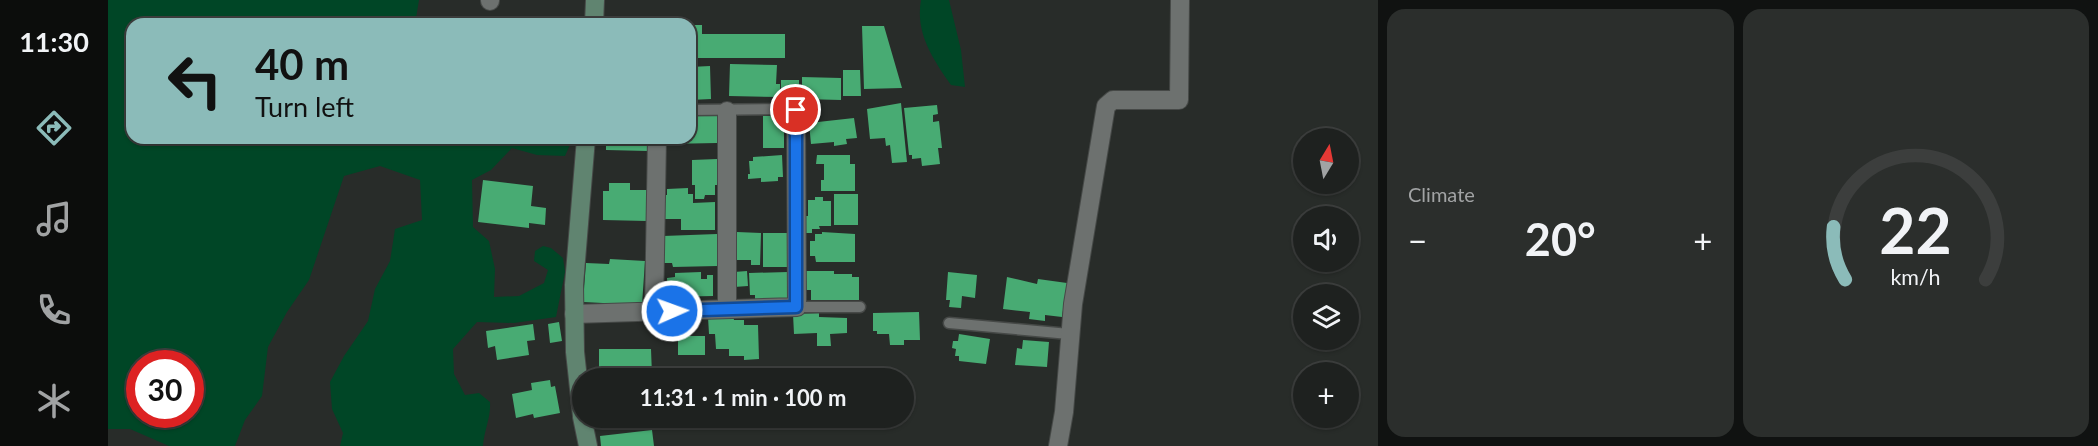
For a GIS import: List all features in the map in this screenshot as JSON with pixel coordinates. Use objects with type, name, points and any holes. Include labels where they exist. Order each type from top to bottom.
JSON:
[{"type":"street","points":[[594,18],[595,0]]},
{"type":"street","points":[[1058,446],[1064,412],[1072,304],[1106,106],[1113,100],[1179,99],[1180,0]]},
{"type":"street","points":[[574,314],[796,307],[796,110]]},
{"type":"street","points":[[727,111],[727,309]]},
{"type":"street","points":[[576,368],[574,285],[585,144]]},
{"type":"street","points":[[654,311],[657,144]]},
{"type":"street","points":[[584,428],[588,446]]},
{"type":"lane","points":[[696,110],[796,110]]},
{"type":"lane","points":[[796,307],[860,307]]},
{"type":"lane","points":[[949,322],[1069,334]]},
{"type":"green space","points":[[108,0],[419,0],[416,18],[126,18],[126,144],[570,144],[565,156],[537,155],[512,148],[491,170],[472,180],[473,227],[489,241],[495,269],[494,297],[519,296],[544,283],[548,270],[534,261],[535,251],[543,246],[551,248],[563,258],[565,272],[556,317],[514,323],[477,322],[453,349],[454,374],[465,395],[479,393],[490,402],[483,446],[340,446],[343,433],[332,409],[330,382],[344,356],[368,321],[375,289],[390,261],[395,229],[422,220],[420,180],[380,166],[344,176],[309,280],[287,312],[268,347],[262,396],[245,420],[235,446],[169,446],[130,429],[108,429]]},
{"type":"green space","points":[[921,0],[949,0],[961,50],[965,87],[951,85],[932,55],[923,35]]},
{"type":"building","points":[[696,25],[702,25],[702,34],[785,34],[785,58],[696,58]]},
{"type":"building","points":[[862,26],[884,26],[902,88],[864,89]]},
{"type":"building","points":[[730,64],[777,65],[776,84],[780,84],[780,97],[729,96]]},
{"type":"building","points":[[710,66],[711,99],[696,100],[696,67]]},
{"type":"building","points":[[843,70],[860,70],[861,96],[843,96]]},
{"type":"building","points":[[802,77],[841,78],[841,100],[802,99]]},
{"type":"building","points":[[781,80],[799,80],[799,96],[781,96]]},
{"type":"building","points":[[901,103],[907,162],[892,163],[890,145],[886,146],[885,138],[870,139],[867,109]]},
{"type":"building","points":[[937,105],[938,114],[933,115],[933,122],[939,121],[942,148],[938,148],[940,164],[922,166],[921,158],[912,159],[912,155],[909,155],[904,108]]},
{"type":"building","points":[[696,115],[717,115],[717,143],[696,143]]},
{"type":"building","points":[[763,116],[784,116],[784,148],[763,148]]},
{"type":"building","points":[[854,118],[857,138],[846,139],[847,144],[834,146],[834,142],[811,144],[809,123]]},
{"type":"building","points":[[606,144],[648,144],[648,151],[606,150]]},
{"type":"building","points":[[782,155],[783,177],[778,177],[778,181],[761,182],[761,178],[748,179],[749,161],[753,161],[753,157]]},
{"type":"building","points":[[817,155],[850,155],[850,164],[855,164],[855,191],[821,191],[824,164],[816,164]]},
{"type":"building","points":[[717,159],[718,185],[715,185],[715,195],[705,195],[704,199],[695,199],[695,185],[692,185],[692,160]]},
{"type":"building","points":[[483,180],[533,186],[531,206],[546,208],[545,225],[529,223],[529,228],[478,222]]},
{"type":"building","points":[[609,183],[630,183],[630,190],[647,190],[647,221],[603,220],[603,191],[609,191]]},
{"type":"building","points":[[688,188],[688,194],[693,194],[693,203],[715,202],[715,230],[681,230],[681,219],[664,219],[664,195],[667,195],[667,189]]},
{"type":"building","points":[[834,194],[858,194],[858,225],[834,225]]},
{"type":"building","points":[[815,197],[823,197],[823,201],[831,201],[831,226],[819,226],[820,229],[812,229],[812,233],[804,233],[804,216],[808,216],[808,200],[815,200]]},
{"type":"building","points":[[737,232],[761,233],[760,265],[751,265],[751,260],[736,260]]},
{"type":"building","points":[[822,232],[855,234],[855,262],[816,262],[815,256],[810,256],[810,241],[815,241],[815,234],[822,234]]},
{"type":"building","points":[[763,233],[790,233],[790,267],[763,267]]},
{"type":"building","points":[[717,234],[718,266],[673,267],[672,263],[664,263],[663,236]]},
{"type":"building","points":[[610,259],[645,261],[642,305],[583,302],[586,263],[609,264]]},
{"type":"building","points":[[747,271],[748,286],[734,287],[734,272]]},
{"type":"building","points":[[806,271],[834,271],[834,274],[852,274],[852,277],[859,277],[859,300],[811,300],[811,290],[806,290]]},
{"type":"building","points":[[701,272],[701,279],[707,279],[707,275],[713,275],[713,296],[668,297],[667,278],[675,277],[675,273]]},
{"type":"building","points":[[788,272],[789,299],[755,299],[755,295],[750,295],[749,273]]},
{"type":"building","points":[[948,272],[977,275],[975,298],[962,296],[961,308],[949,307],[950,300],[946,300]]},
{"type":"building","points":[[1007,277],[1037,284],[1038,279],[1067,283],[1062,317],[1045,315],[1045,321],[1029,319],[1030,312],[1003,309]]},
{"type":"building","points":[[919,312],[920,340],[904,340],[904,345],[890,345],[889,334],[877,334],[877,331],[873,331],[873,313]]},
{"type":"building","points":[[819,313],[819,317],[847,318],[847,333],[830,334],[831,346],[817,346],[817,333],[794,334],[793,314]]},
{"type":"building","points":[[733,316],[734,320],[744,320],[744,325],[758,325],[759,359],[744,360],[744,356],[729,356],[729,349],[716,349],[715,334],[709,334],[708,317]]},
{"type":"building","points":[[559,322],[562,341],[550,343],[548,324]]},
{"type":"building","points":[[533,324],[535,340],[527,341],[529,355],[497,360],[495,346],[488,348],[486,331]]},
{"type":"building","points":[[959,334],[990,339],[986,364],[959,361],[959,356],[955,356],[956,349],[952,348],[953,341],[958,341]]},
{"type":"building","points":[[678,336],[705,336],[705,355],[678,355]]},
{"type":"building","points":[[1023,340],[1049,342],[1047,367],[1015,365],[1017,348],[1022,349]]},
{"type":"building","points":[[599,349],[651,349],[652,368],[599,368]]},
{"type":"building","points":[[550,380],[551,387],[555,386],[560,413],[534,418],[533,414],[516,418],[512,394],[532,390],[531,383]]},
{"type":"building","points":[[652,430],[654,446],[601,446],[600,436]]},
{"type":"route","points":[[672,311],[796,307],[796,110]]}]
